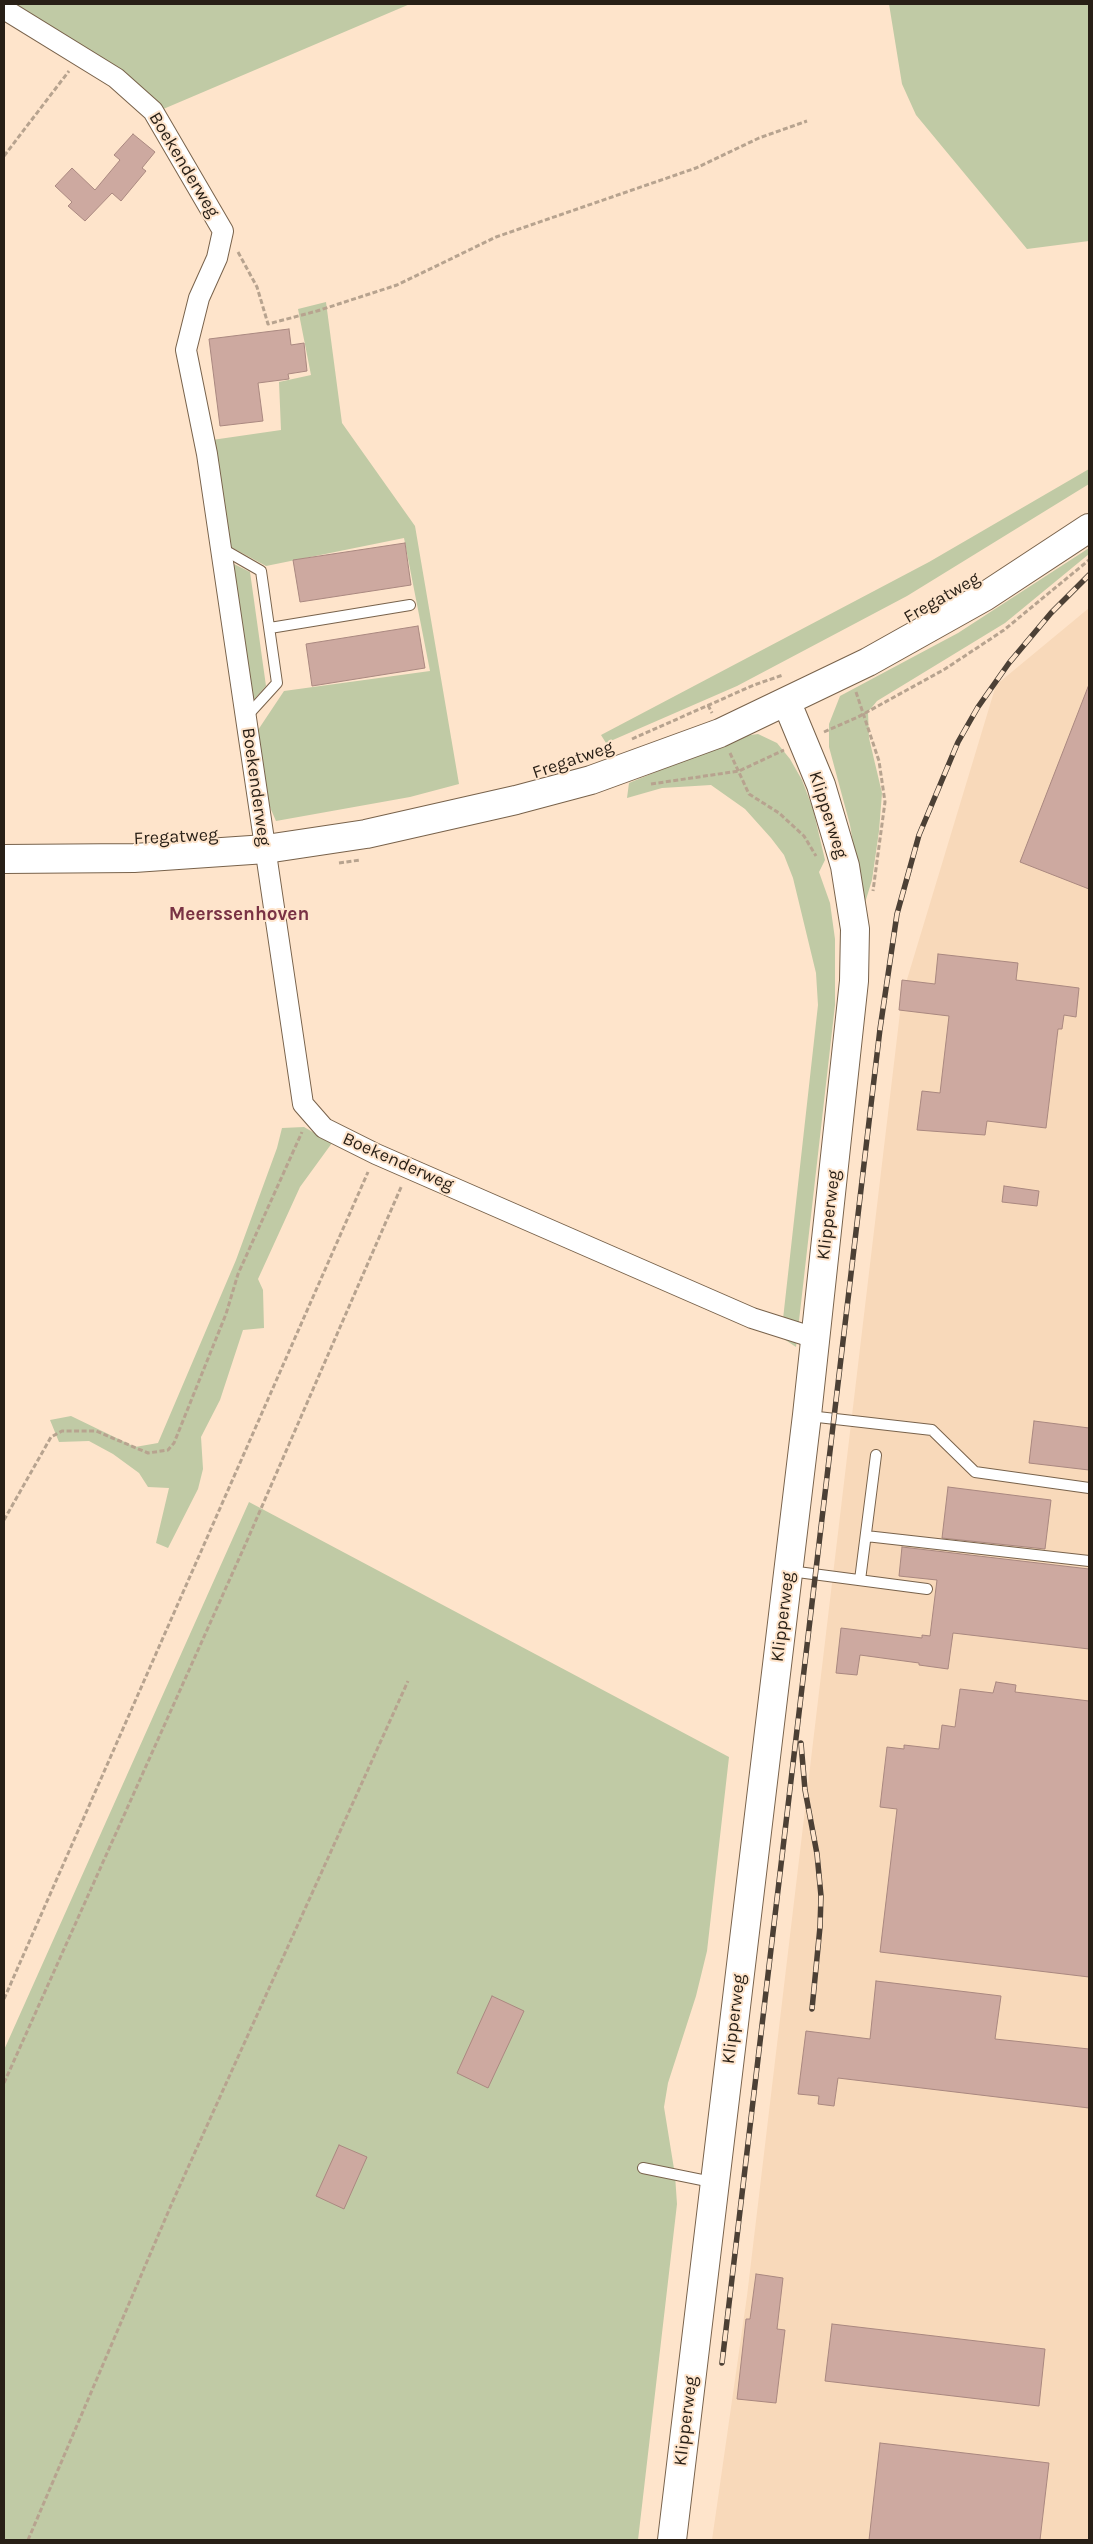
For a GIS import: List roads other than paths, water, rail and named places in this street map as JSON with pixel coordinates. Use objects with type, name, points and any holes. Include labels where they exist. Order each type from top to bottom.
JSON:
[{"type":"street","name":"Boekenderweg","points":[[4,9],[116,78],[153,111],[223,231],[217,258],[199,298],[186,350],[207,454],[303,1104],[324,1128],[376,1154],[752,1318],[815,1338]]},
{"type":"street","name":"Fregatweg","points":[[4,859],[134,858],[266,848],[366,834],[516,800],[591,780],[720,733],[848,673],[984,597],[1089,528]]},
{"type":"street","name":"Klipperweg","points":[[672,2540],[807,1415],[851,1023],[855,929],[845,866],[821,785],[787,703]]},
{"type":"lane","points":[[220,548],[261,571],[270,628],[277,683],[246,717]]},
{"type":"lane","points":[[270,628],[410,605]]},
{"type":"lane","points":[[807,1415],[932,1430],[975,1472],[1089,1488]]},
{"type":"lane","points":[[860,1580],[876,1455]]},
{"type":"lane","points":[[866,1536],[1089,1561]]},
{"type":"lane","points":[[788,1571],[927,1589]]},
{"type":"lane","points":[[643,2168],[702,2180]]},
{"type":"railway","points":[[722,2363],[880,1029],[897,914],[919,835],[958,742],[978,707],[1009,663],[1051,613],[1089,575]]},
{"type":"railway","points":[[801,1743],[805,1790],[817,1854],[821,1896],[812,2009]]},
{"type":"district","name":"Meerssenhoven","points":[[239,915]]}]
